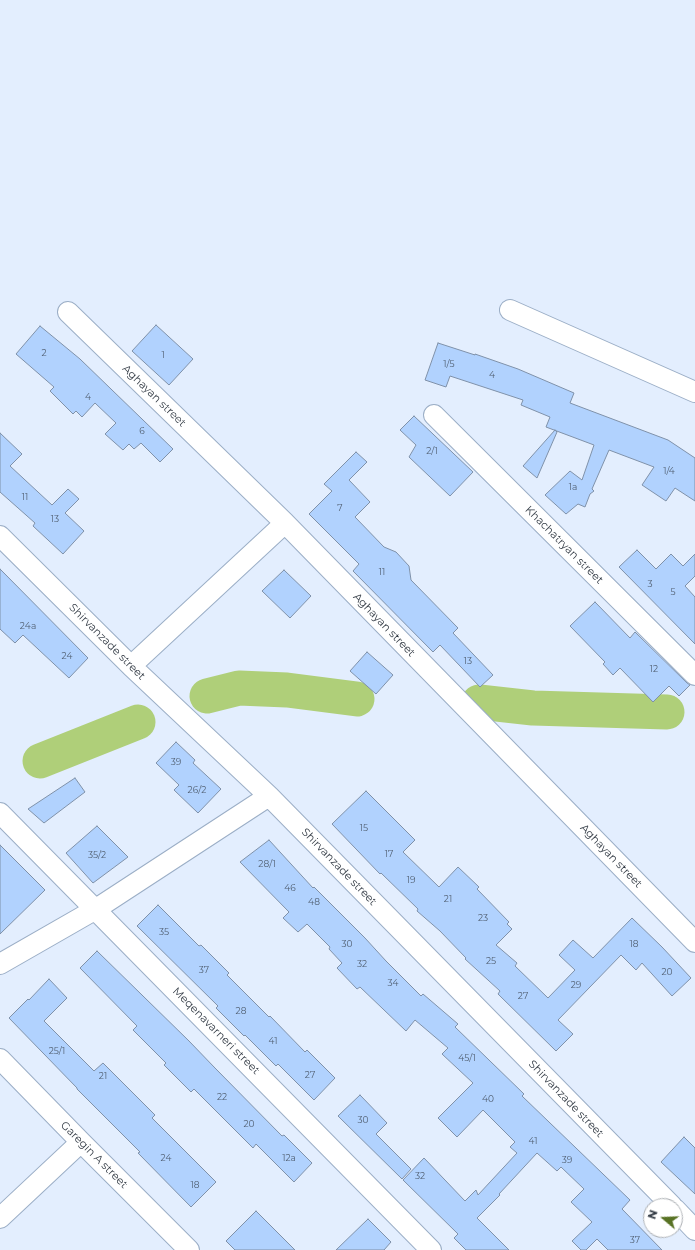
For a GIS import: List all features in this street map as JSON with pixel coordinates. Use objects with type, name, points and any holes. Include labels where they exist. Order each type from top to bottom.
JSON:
[{"type":"street","points":[[510,310],[695,392]]},
{"type":"street","name":"Aghayan street","points":[[68,312],[284,523],[695,942]]},
{"type":"street","name":"Khachatryan street","points":[[434,415],[695,675]]},
{"type":"street","points":[[131,666],[284,523]]},
{"type":"street","name":"Shirvanzade street","points":[[0,536],[131,666],[269,796],[664,1198]]},
{"type":"street","points":[[0,964],[96,909],[269,796]]},
{"type":"street","name":"Meqenavarneri street","points":[[0,813],[431,1250]]},
{"type":"street","name":"Garegin A street","points":[[0,1059],[190,1250]]},
{"type":"street","points":[[0,1218],[81,1142]]},
{"type":"street","points":[[683,1217],[695,1230]]},
{"type":"building","points":[[156,325],[193,359],[169,385],[132,351]]},
{"type":"building","points":[[40,326],[80,359],[173,449],[160,462],[141,443],[134,449],[129,444],[123,450],[105,434],[116,423],[95,403],[82,417],[76,411],[73,414],[50,391],[54,387],[16,354]]},
{"type":"building","points":[[438,343],[518,369],[574,393],[570,403],[668,440],[695,458],[695,501],[675,488],[666,501],[642,485],[654,467],[609,450],[592,489],[594,491],[590,494],[585,507],[578,504],[566,514],[545,495],[570,471],[582,480],[594,445],[546,427],[550,417],[521,405],[523,400],[450,376],[446,387],[425,380]]},
{"type":"building","points":[[414,416],[473,472],[450,496],[409,457],[416,445],[400,430]]},
{"type":"building","points":[[555,430],[557,432],[537,478],[523,466]]},
{"type":"building","points":[[0,433],[22,454],[10,466],[52,505],[68,489],[79,499],[65,513],[84,531],[63,554],[33,526],[35,523],[0,492]]},
{"type":"building","points":[[356,452],[367,462],[349,480],[370,502],[355,517],[384,547],[396,552],[409,566],[411,580],[458,628],[453,633],[493,675],[480,687],[440,645],[433,652],[353,571],[359,564],[309,514],[332,491],[324,484]]},
{"type":"building","points":[[637,550],[656,569],[671,554],[683,566],[695,554],[695,576],[685,586],[695,597],[695,644],[619,567]]},
{"type":"building","points":[[0,569],[88,658],[69,678],[23,635],[15,643],[0,629]]},
{"type":"building","points":[[284,570],[311,596],[290,618],[262,591]]},
{"type":"building","points":[[595,602],[630,638],[635,632],[690,685],[679,696],[669,686],[653,702],[620,668],[613,675],[603,664],[605,662],[570,626]]},
{"type":"building","points":[[367,652],[393,675],[376,694],[350,671]]},
{"type":"building","points":[[176,742],[195,760],[193,763],[221,789],[198,813],[174,790],[179,785],[156,763]]},
{"type":"building","points":[[75,778],[85,792],[44,823],[28,809]]},
{"type":"building","points":[[366,791],[415,840],[403,852],[439,887],[458,867],[479,887],[477,889],[509,922],[507,924],[512,929],[496,945],[517,963],[515,966],[548,998],[575,970],[559,955],[573,940],[593,958],[632,918],[691,978],[672,996],[642,963],[636,970],[621,955],[558,1020],[573,1034],[556,1051],[498,994],[500,991],[465,959],[466,958],[440,931],[417,911],[418,909],[381,873],[380,874],[332,824]]},
{"type":"building","points":[[97,826],[128,857],[93,883],[66,853]]},
{"type":"building","points":[[269,840],[313,888],[314,887],[365,938],[421,996],[423,994],[458,1024],[455,1027],[524,1094],[522,1096],[630,1200],[622,1209],[643,1231],[643,1238],[650,1238],[662,1250],[608,1250],[597,1239],[586,1250],[581,1250],[572,1241],[592,1222],[571,1202],[584,1189],[561,1167],[557,1171],[537,1153],[499,1194],[500,1195],[477,1218],[509,1250],[466,1250],[454,1238],[458,1234],[403,1180],[424,1158],[465,1201],[476,1190],[478,1195],[517,1153],[510,1147],[515,1142],[483,1110],[457,1137],[438,1118],[473,1083],[442,1054],[448,1048],[415,1020],[406,1031],[360,987],[357,989],[337,968],[342,963],[329,949],[330,947],[307,924],[298,932],[283,918],[289,912],[240,862]]},
{"type":"building","points":[[0,845],[45,890],[0,934]]},
{"type":"building","points":[[158,905],[199,946],[201,945],[229,973],[227,975],[269,1017],[270,1016],[305,1052],[307,1050],[335,1078],[314,1100],[278,1064],[276,1066],[245,1035],[244,1036],[216,1008],[218,1006],[137,926]]},
{"type":"building","points":[[97,951],[189,1041],[282,1136],[284,1135],[312,1163],[294,1182],[256,1144],[253,1148],[194,1089],[191,1092],[164,1065],[166,1063],[133,1030],[137,1026],[80,968]]},
{"type":"building","points":[[49,979],[67,998],[44,1021],[94,1071],[103,1063],[155,1115],[152,1118],[216,1182],[191,1207],[138,1153],[140,1152],[9,1018]]},
{"type":"building","points":[[360,1095],[387,1123],[376,1134],[411,1169],[402,1179],[338,1116]]},
{"type":"building","points":[[684,1137],[695,1148],[695,1194],[661,1162]]},
{"type":"building","points":[[256,1211],[295,1250],[235,1250],[226,1241]]},
{"type":"building","points":[[368,1219],[391,1242],[384,1250],[336,1250]]},
{"type":"waterway","points":[[207,696],[239,688],[287,690],[357,699]]},
{"type":"waterway","points":[[479,702],[533,708],[667,712]]},
{"type":"waterway","points":[[40,761],[138,722]]}]
